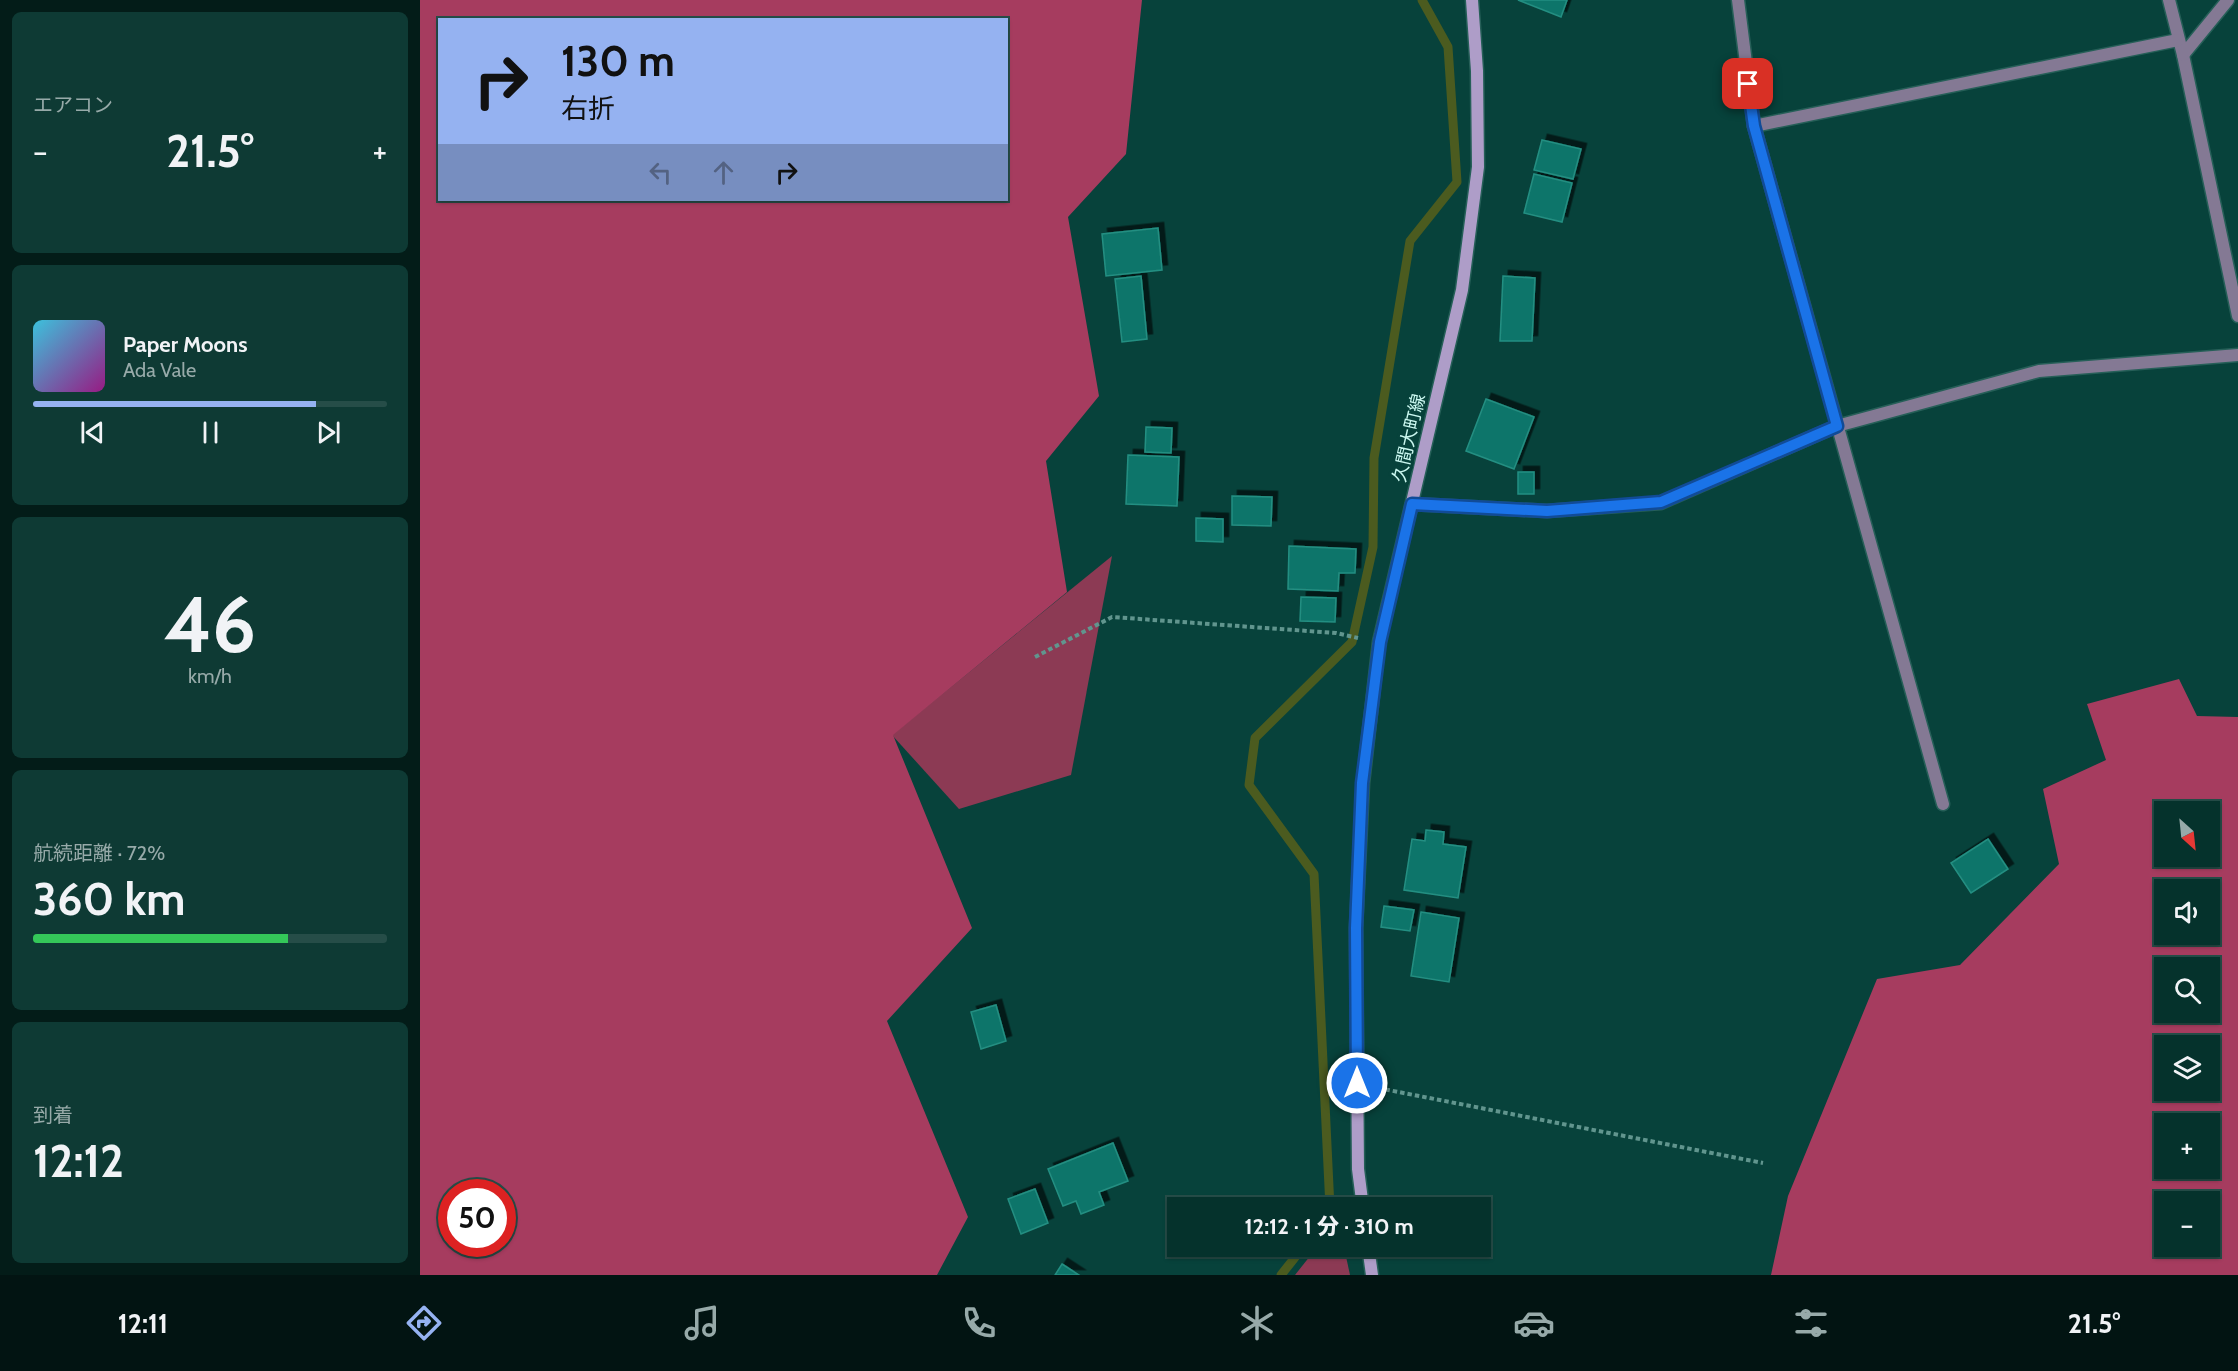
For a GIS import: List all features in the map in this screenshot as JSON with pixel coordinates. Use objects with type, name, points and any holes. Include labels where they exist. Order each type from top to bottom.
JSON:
[{"type":"main road","name":"久間大町線","points":[[1362,1197],[1358,1169],[1356,928],[1362,783],[1380,642],[1462,290],[1478,167],[1477,71],[1472,0]]},
{"type":"main road","points":[[1370,1257],[1372,1275]]},
{"type":"street","points":[[1738,0],[1754,126],[1943,804]]},
{"type":"street","points":[[2169,0],[2183,55],[2238,316]]},
{"type":"street","points":[[2183,55],[2228,0]]},
{"type":"street","points":[[1754,126],[2178,40]]},
{"type":"street","points":[[1412,504],[1547,511],[1661,502],[1837,426],[2040,371],[2238,355]]},
{"type":"path","points":[[1035,657],[1112,617],[1335,633]]},
{"type":"path","points":[[1357,1083],[1763,1163]]},
{"type":"shaded area","points":[[420,0],[1142,0],[1126,154],[1068,217],[1099,396],[1046,461],[1067,592],[893,735],[972,928],[887,1021],[968,1217],[937,1275],[420,1275]]},
{"type":"shaded area","points":[[1112,556],[1071,775],[959,809],[892,735]]},
{"type":"shaded area","points":[[2179,679],[2197,716],[2238,717],[2238,1275],[1771,1275],[1788,1196],[1877,979],[1960,965],[2059,864],[2043,789],[2106,760],[2087,704]]},
{"type":"shaded area","points":[[1309,1257],[1346,1257],[1350,1275],[1295,1275]]},
{"type":"building","points":[[1518,0],[1567,0],[1561,17]]},
{"type":"building","points":[[1542,140],[1581,149],[1573,179],[1534,170]]},
{"type":"building","points":[[1534,174],[1572,183],[1562,222],[1524,213]]},
{"type":"building","points":[[1158,228],[1162,270],[1106,276],[1102,234]]},
{"type":"building","points":[[1141,276],[1147,339],[1122,342],[1115,279]]},
{"type":"building","points":[[1503,276],[1535,278],[1532,341],[1500,341]]},
{"type":"building","points":[[1486,399],[1534,417],[1514,469],[1466,451]]},
{"type":"building","points":[[1146,427],[1172,428],[1171,453],[1145,452]]},
{"type":"building","points":[[1128,455],[1179,457],[1177,506],[1126,504]]},
{"type":"building","points":[[1518,472],[1534,472],[1534,494],[1518,494]]},
{"type":"building","points":[[1232,496],[1272,497],[1271,526],[1232,525]]},
{"type":"building","points":[[1196,518],[1223,519],[1223,542],[1196,541]]},
{"type":"building","points":[[1289,546],[1356,549],[1355,573],[1339,573],[1338,591],[1288,589]]},
{"type":"building","points":[[1301,597],[1336,598],[1335,622],[1300,621]]},
{"type":"building","points":[[1426,830],[1444,832],[1443,844],[1466,847],[1458,898],[1404,890],[1412,839],[1425,841]]},
{"type":"building","points":[[1988,839],[2008,869],[1971,893],[1951,863]]},
{"type":"building","points":[[1384,906],[1414,910],[1410,931],[1381,927]]},
{"type":"building","points":[[1421,912],[1459,918],[1449,982],[1411,976]]},
{"type":"building","points":[[996,1005],[1006,1041],[981,1049],[971,1012]]},
{"type":"building","points":[[1113,1143],[1128,1181],[1099,1192],[1104,1205],[1081,1214],[1076,1201],[1063,1206],[1048,1169]]},
{"type":"building","points":[[1035,1189],[1048,1223],[1021,1234],[1008,1199]]},
{"type":"building","points":[[1062,1264],[1079,1275],[1055,1275]]},
{"type":"waterway","points":[[1329,1197],[1314,874],[1249,785],[1255,738],[1352,642],[1373,547],[1374,458],[1410,241],[1457,182],[1448,47],[1422,0]]},
{"type":"waterway","points":[[1281,1275],[1295,1257]]},
{"type":"route","points":[[1357,1083],[1356,928],[1362,783],[1380,642],[1412,504],[1547,511],[1661,502],[1837,426],[1754,126],[1748,84]]}]
